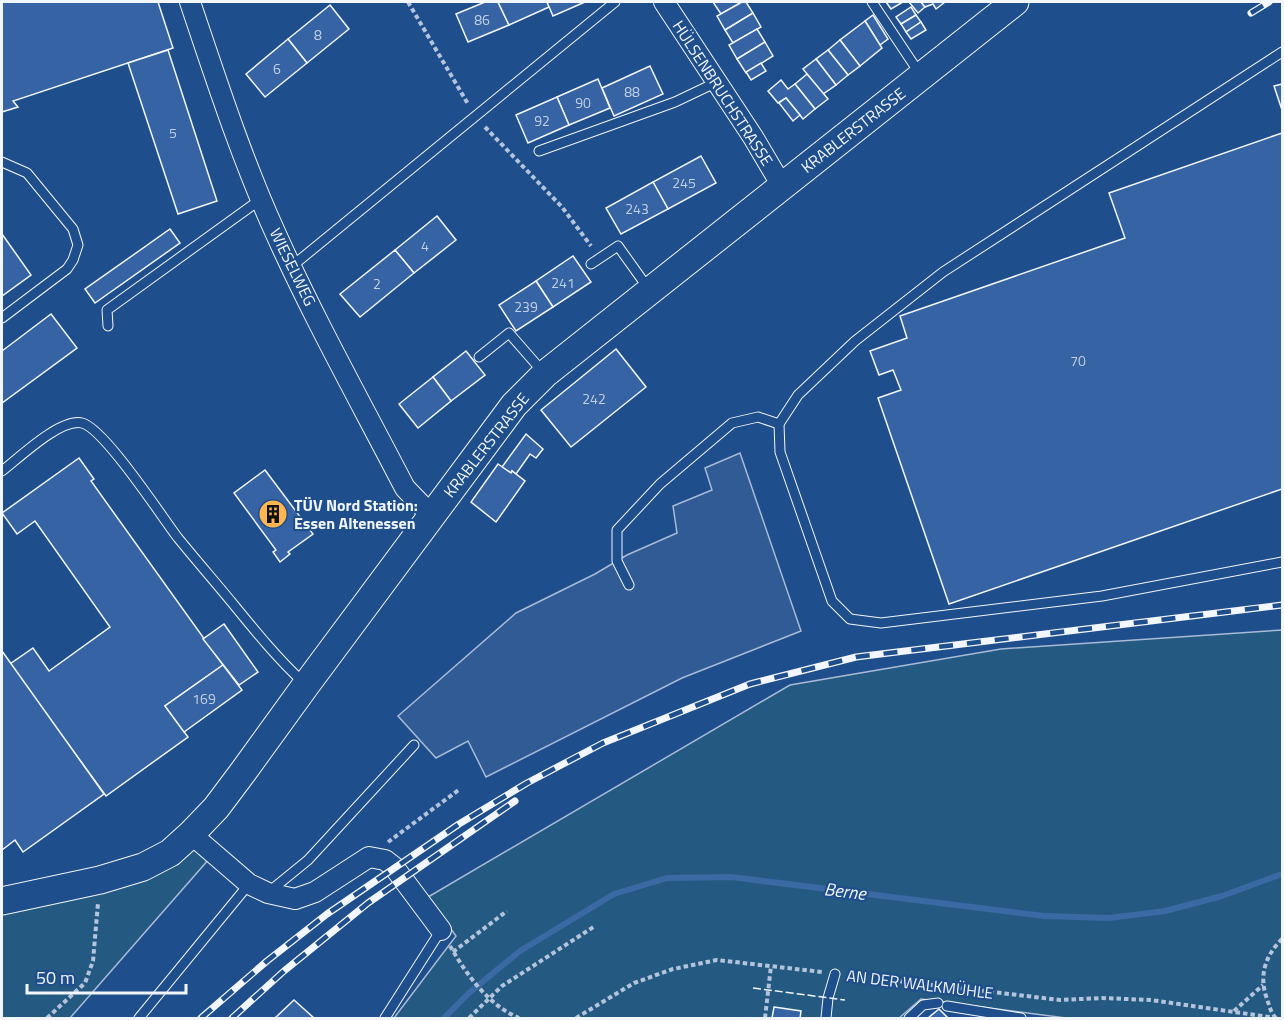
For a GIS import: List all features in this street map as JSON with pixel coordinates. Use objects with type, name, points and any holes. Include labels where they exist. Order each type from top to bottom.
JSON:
[{"type":"street","name":"WIESELWEG","points":[[190,2],[236,136],[291,267],[405,488],[431,515]]},
{"type":"street","name":"HÜLSENBRUCHSTRASSE","points":[[664,2],[782,186]]},
{"type":"street","name":"KRABLERSTRASSE","points":[[2,901],[112,877],[143,867],[170,853],[192,834],[237,781],[514,405],[545,374],[649,290],[1015,2]]},
{"type":"street","points":[[192,834],[249,884],[268,893],[295,899],[315,892],[369,857],[385,860],[394,867],[441,930]]},
{"type":"lane","points":[[291,267],[615,2]]},
{"type":"lane","points":[[872,2],[921,76]]},
{"type":"lane","points":[[1282,52],[943,272],[855,341],[798,395],[779,424],[780,452],[832,601],[850,619],[881,623],[1102,596],[1282,562]]},
{"type":"lane","points":[[539,151],[675,102],[717,82]]},
{"type":"lane","points":[[2,162],[27,173],[73,229],[78,245],[67,269],[2,318]]},
{"type":"lane","points":[[108,326],[107,310],[261,199]]},
{"type":"lane","points":[[591,264],[618,246],[649,290]]},
{"type":"lane","points":[[479,357],[509,333],[545,374]]},
{"type":"lane","points":[[629,585],[617,561],[617,530],[624,522],[660,484],[732,423],[758,417],[779,424]]},
{"type":"lane","points":[[2,471],[55,431],[73,423],[84,423],[93,429],[135,477],[178,537],[282,662],[306,685]]},
{"type":"lane","points":[[268,893],[308,860],[414,745]]},
{"type":"lane","points":[[139,1018],[249,884]]},
{"type":"lane","points":[[385,1018],[441,930]]},
{"type":"lane","points":[[826,1018],[828,998],[835,974]]},
{"type":"lane","points":[[909,1018],[923,1005],[942,1005],[1021,1018]]},
{"type":"path","points":[[408,2],[430,36],[474,118],[497,138],[562,207],[600,258]]},
{"type":"path","points":[[396,837],[460,789]]},
{"type":"path","points":[[47,1018],[85,983],[93,962],[98,898],[112,877]]},
{"type":"path","points":[[453,952],[507,911]]},
{"type":"path","points":[[469,1018],[502,986],[595,926]]},
{"type":"path","points":[[441,930],[453,952],[489,1000],[505,1013],[519,1018]]},
{"type":"path","points":[[1276,1018],[1271,1013],[1262,976],[1271,952],[1282,939]]},
{"type":"path","name":"AN DER WALKMÜHLE","points":[[576,1018],[634,983],[673,969],[717,960],[1060,1000],[1102,998],[1151,1000],[1276,1018]]},
{"type":"path","points":[[765,1018],[771,966]]},
{"type":"path","points":[[1233,1011],[1263,985]]},
{"type":"shaded area","points":[[740,453],[801,631],[682,678],[486,777],[468,741],[436,758],[398,716],[516,613],[595,574],[627,555],[677,533],[673,506],[712,490],[705,468]]},
{"type":"shaded area","points":[[1282,630],[1282,1018],[1066,1018],[921,999],[899,1018],[394,1018],[456,936],[428,897],[790,685],[1001,649]]},
{"type":"shaded area","points":[[192,844],[209,859],[70,1018],[2,1018],[2,909]]},
{"type":"building","points":[[2,2],[158,2],[173,48],[13,101],[18,107],[2,112]]},
{"type":"building","points":[[485,2],[498,2],[509,25],[468,42],[456,14]]},
{"type":"building","points":[[498,2],[547,2],[549,7],[509,25]]},
{"type":"building","points":[[547,2],[585,2],[553,16]]},
{"type":"building","points":[[713,2],[742,2],[721,14]]},
{"type":"building","points":[[746,2],[753,13],[725,30],[717,16]]},
{"type":"building","points":[[886,2],[903,2],[891,9]]},
{"type":"building","points":[[909,2],[921,2],[925,7],[918,13]]},
{"type":"building","points":[[921,2],[945,2],[936,9],[933,4],[925,7]]},
{"type":"building","points":[[330,5],[349,29],[307,63],[288,39]]},
{"type":"building","points":[[911,7],[916,15],[901,24],[896,17]]},
{"type":"building","points":[[753,13],[761,27],[733,43],[725,30]]},
{"type":"building","points":[[873,15],[888,39],[880,45],[865,21]]},
{"type":"building","points":[[916,15],[921,22],[906,32],[901,24]]},
{"type":"building","points":[[865,21],[882,48],[860,66],[840,40]]},
{"type":"building","points":[[921,22],[926,30],[911,39],[906,32]]},
{"type":"building","points":[[757,29],[765,42],[737,59],[729,45]]},
{"type":"building","points":[[288,39],[307,63],[265,97],[246,74]]},
{"type":"building","points":[[840,40],[860,66],[848,75],[828,50]]},
{"type":"building","points":[[765,42],[773,56],[746,73],[737,59]]},
{"type":"building","points":[[168,50],[217,201],[178,214],[128,63]]},
{"type":"building","points":[[828,50],[848,75],[836,85],[816,59]]},
{"type":"building","points":[[816,59],[836,85],[823,94],[803,69]]},
{"type":"building","points":[[761,63],[766,71],[751,80],[746,72]]},
{"type":"building","points":[[650,66],[663,94],[614,116],[602,88]]},
{"type":"building","points":[[807,74],[828,99],[815,109],[795,84]]},
{"type":"building","points":[[598,79],[610,108],[569,125],[557,97]]},
{"type":"building","points":[[781,80],[788,89],[795,84],[815,109],[803,119],[786,98],[778,103],[768,91]]},
{"type":"building","points":[[1282,84],[1282,110],[1274,86]]},
{"type":"building","points":[[557,97],[569,125],[528,143],[516,115]]},
{"type":"building","points":[[786,98],[800,115],[793,121],[779,103]]},
{"type":"building","points":[[1282,133],[1282,489],[949,604],[878,398],[901,390],[893,370],[879,375],[870,351],[907,338],[900,316],[1125,238],[1109,193]]},
{"type":"building","points":[[701,156],[716,183],[668,209],[653,182]]},
{"type":"building","points":[[653,182],[668,209],[621,234],[606,208]]},
{"type":"building","points":[[437,216],[456,240],[414,273],[395,250]]},
{"type":"building","points":[[170,229],[180,243],[95,303],[85,289]]},
{"type":"building","points":[[2,234],[31,275],[2,296]]},
{"type":"building","points":[[395,250],[414,273],[360,317],[340,294]]},
{"type":"building","points":[[573,256],[591,282],[553,307],[536,281]]},
{"type":"building","points":[[536,281],[553,307],[516,331],[499,305]]},
{"type":"building","points":[[51,314],[77,348],[2,403],[2,351]]},
{"type":"building","points":[[616,349],[646,387],[571,447],[541,410]]},
{"type":"building","points":[[466,351],[485,375],[451,401],[433,377]]},
{"type":"building","points":[[433,377],[451,401],[418,428],[399,404]]},
{"type":"building","points":[[526,434],[543,449],[536,458],[530,454],[516,474],[512,471],[511,473],[502,467]]},
{"type":"building","points":[[79,458],[94,479],[91,481],[223,665],[165,706],[188,737],[106,796],[10,664],[33,648],[49,671],[110,627],[35,521],[17,534],[2,513]]},
{"type":"building","points":[[498,464],[525,481],[496,522],[471,502]]},
{"type":"building","name":"TÜV Nord Station: Essen Altenessen","points":[[265,470],[313,534],[288,552],[290,554],[280,562],[273,552],[276,550],[234,493]]},
{"type":"building","points":[[224,624],[258,672],[239,685],[203,639]]},
{"type":"building","points":[[2,651],[104,794],[23,852],[15,840],[2,850]]},
{"type":"building","points":[[223,665],[242,690],[184,732],[165,706]]},
{"type":"building","points":[[294,1000],[314,1018],[275,1018]]},
{"type":"building","points":[[774,1007],[801,1011],[800,1018],[772,1018]]},
{"type":"building","points":[[939,1009],[948,1018],[928,1018]]},
{"type":"waterway","name":"Berne","points":[[444,1018],[469,993],[520,951],[614,894],[667,878],[731,877],[1044,916],[1109,918],[1165,911],[1222,896],[1282,874]]},
{"type":"railway","points":[[1251,13],[1269,2]]},
{"type":"railway","points":[[201,1018],[267,961],[327,914],[459,824],[527,783],[603,743],[750,684],[856,657],[1282,605]]},
{"type":"railway","points":[[232,1018],[284,971],[368,903],[515,801]]},
{"type":"fence","points":[[753,988],[845,1000]]},
{"type":"place","name":"TÜV Nord Station: Essen Altenessen","points":[[273,514]]}]
